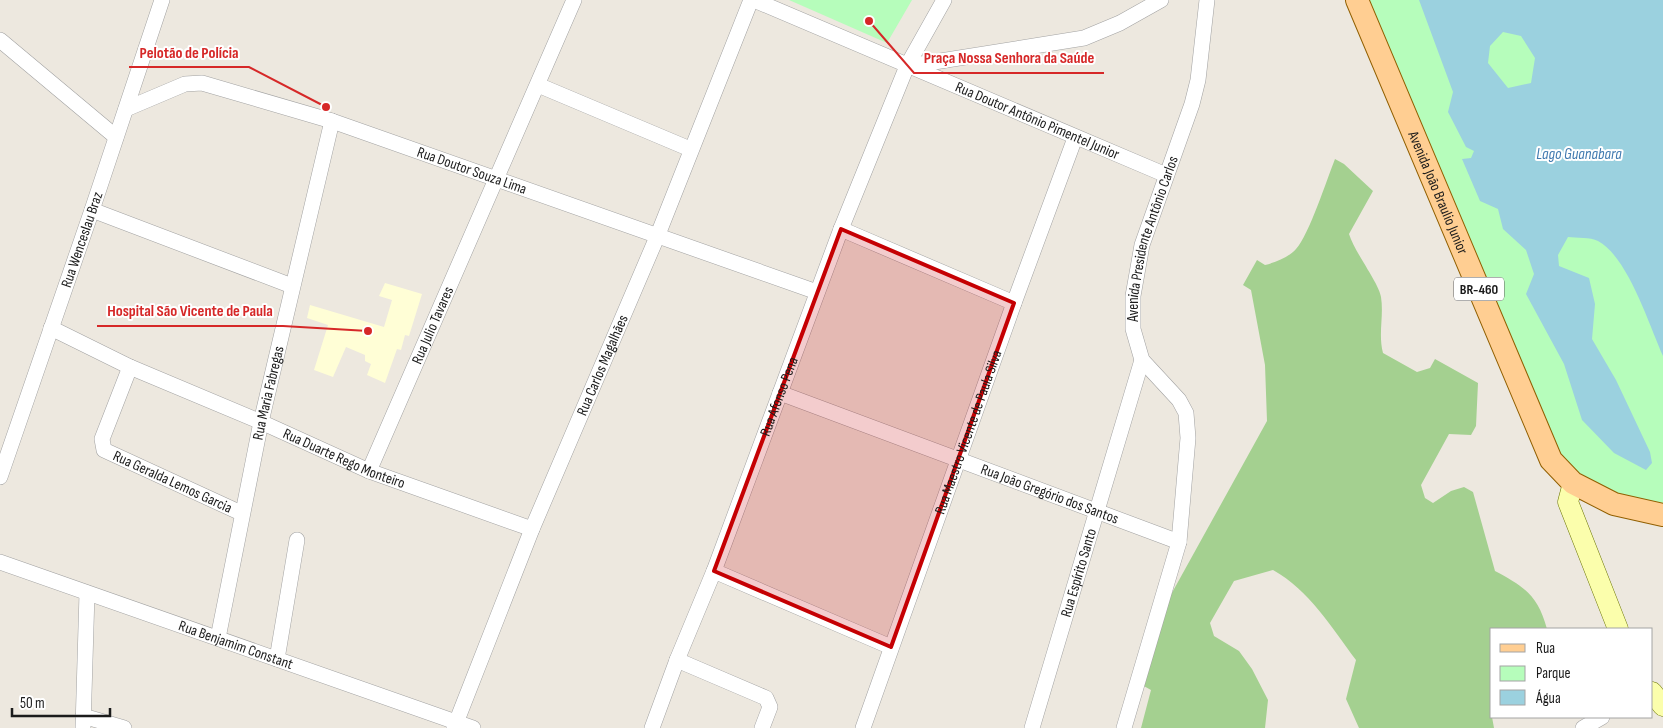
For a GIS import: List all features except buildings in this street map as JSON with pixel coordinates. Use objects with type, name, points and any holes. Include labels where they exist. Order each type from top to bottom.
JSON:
[{"type":"main road","name":"Avenida João Braulio Junior","points":[[1357,0],[1551,460],[1573,483],[1614,504],[1663,516]]},
{"type":"street","name":"Rua Wenceslau Braz","points":[[0,477],[162,0]]},
{"type":"street","name":"Rua Julio Tavares","points":[[369,471],[574,0]]},
{"type":"street","name":"Rua Doutor Antônio Pimentel Junior","points":[[752,0],[1166,175]]},
{"type":"street","name":"Rua Carlos Magalhães","points":[[455,725],[532,529],[657,237],[690,149],[752,0]]},
{"type":"street","name":"Rua Afonso Pena","points":[[652,728],[677,660],[714,571],[841,229],[907,66],[944,0]]},
{"type":"street","points":[[907,66],[1084,38],[1120,23],[1161,0]]},
{"type":"street","name":"Avenida Presidente Antônio Carlos","points":[[1124,728],[1179,542],[1188,438],[1186,413],[1179,400],[1142,360],[1134,330],[1133,296],[1142,245],[1192,104],[1198,80],[1207,0]]},
{"type":"street","points":[[1,44],[116,136]]},
{"type":"street","name":"Rua Doutor Souza Lima","points":[[126,109],[186,84],[196,82],[332,121],[817,292]]},
{"type":"street","points":[[538,85],[690,149]]},
{"type":"street","name":"Rua Maria Fabregas","points":[[218,638],[241,513],[261,422],[332,121]]},
{"type":"street","name":"Rua Maestro Vicente de Paula Silva","points":[[863,728],[1014,303],[1076,138]]},
{"type":"street","points":[[92,210],[292,286]]},
{"type":"street","points":[[841,229],[1014,303]]},
{"type":"street","name":"Rua Duarte Rego Monteiro","points":[[51,328],[130,367],[261,422],[369,471],[532,529]]},
{"type":"street","name":"Rua Espírito Santo","points":[[1032,728],[1142,360]]},
{"type":"street","name":"Rua Geralda Lemos Garcia","points":[[130,367],[102,439],[104,450],[241,513]]},
{"type":"street","name":"Rua João Gregório dos Santos","points":[[780,393],[1179,542]]},
{"type":"street","points":[[1573,483],[1568,502],[1618,628]]},
{"type":"street","points":[[277,658],[297,540]]},
{"type":"street","name":"Rua Benjamim Constant","points":[[0,562],[277,658],[455,725],[473,728]]},
{"type":"street","points":[[714,571],[891,647]]},
{"type":"street","points":[[87,593],[83,722],[124,728]]},
{"type":"street","points":[[677,660],[766,698],[770,708],[762,728]]},
{"type":"street","points":[[1653,693],[1663,706]]},
{"type":"street","points":[[1583,728],[1600,718]]},
{"type":"highlighted area","points":[[841,229],[1014,303],[891,647],[714,571]]},
{"type":"shaded area","points":[[385,283],[422,294],[409,336],[405,335],[401,350],[397,349],[385,383],[367,375],[371,364],[365,361],[365,355],[346,347],[333,377],[314,370],[328,325],[307,318],[310,305],[384,327],[392,300],[379,296]]},
{"type":"green space","points":[[789,0],[912,0],[887,43]]},
{"type":"green space","name":"Lago Guanabara","points":[[1357,0],[1663,0],[1663,515],[1573,483]]},
{"type":"green space","points":[[1335,159],[1344,164],[1373,191],[1349,234],[1381,297],[1383,353],[1417,372],[1430,368],[1435,359],[1478,383],[1476,426],[1471,435],[1449,434],[1421,485],[1425,498],[1433,503],[1451,491],[1464,487],[1473,492],[1495,571],[1515,582],[1535,600],[1547,628],[1490,628],[1490,718],[1492,718],[1494,728],[1359,728],[1346,699],[1356,660],[1309,599],[1286,578],[1273,570],[1234,581],[1210,623],[1214,636],[1239,651],[1252,669],[1268,700],[1265,728],[1141,728],[1151,690],[1142,685],[1168,600],[1267,421],[1265,365],[1251,290],[1243,285],[1257,260],[1265,265],[1282,259],[1296,249],[1312,220]]},
{"type":"water","name":"Lago Guanabara","points":[[1419,0],[1663,0],[1663,356],[1628,276],[1609,249],[1595,240],[1568,237],[1558,255],[1559,266],[1589,278],[1595,304],[1592,339],[1616,380],[1650,452],[1652,463],[1646,470],[1614,453],[1582,420],[1564,364],[1526,294],[1534,274],[1526,250],[1503,229],[1498,209],[1480,201],[1462,159],[1471,158],[1474,151],[1466,147],[1448,112],[1453,92]],"holes":[[[1503,32],[1521,36],[1535,58],[1531,83],[1508,88],[1488,63],[1490,46]]]},
{"type":"place","name":"Praça Nossa Senhora da Saúde","points":[[869,21]]},
{"type":"place","name":"Pelotão de Polícia","points":[[326,107]]},
{"type":"place","name":"Hospital São Vicente de Paula","points":[[368,331]]}]
